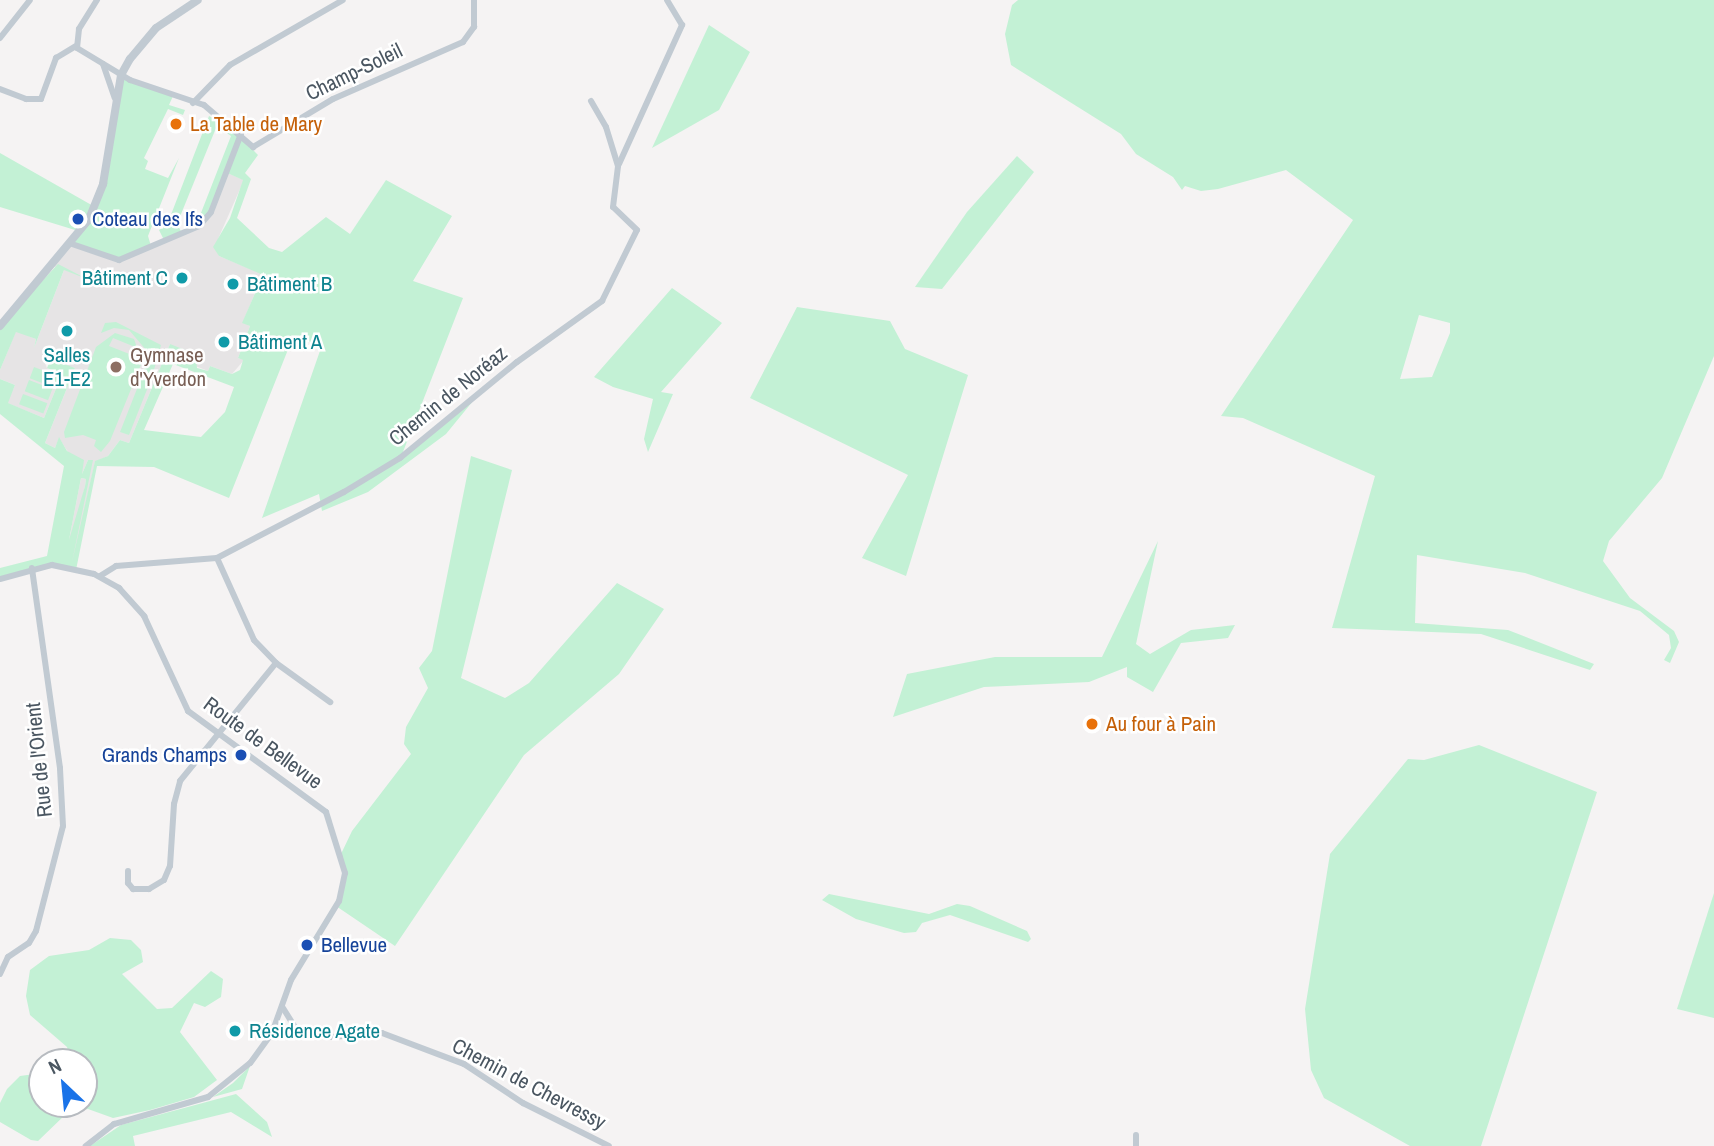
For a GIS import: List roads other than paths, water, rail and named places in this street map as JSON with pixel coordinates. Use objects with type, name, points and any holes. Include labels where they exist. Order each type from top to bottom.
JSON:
[{"type":"street","points":[[0,38],[30,0]]},
{"type":"street","points":[[0,89],[26,99],[41,99],[56,58],[76,46],[79,29],[97,0]]},
{"type":"street","points":[[0,326],[72,244],[99,196],[121,75],[156,27],[198,0]]},
{"type":"street","points":[[193,103],[230,65],[343,0]]},
{"type":"street","name":"Champ-Soleil","points":[[76,46],[121,75],[204,105],[253,147],[333,99],[463,42],[474,27],[474,0]]},
{"type":"street","points":[[618,166],[682,25],[667,0]]},
{"type":"street","points":[[103,64],[116,98]]},
{"type":"street","name":"Chemin de Noréaz","points":[[100,576],[116,566],[217,558],[400,458],[517,362],[603,302],[637,230],[613,207],[618,166],[606,127],[591,101]]},
{"type":"street","points":[[72,244],[119,260],[200,226],[211,212],[241,134]]},
{"type":"street","points":[[217,558],[254,640],[276,663],[330,702]]},
{"type":"street","name":"Route de Bellevue","points":[[0,579],[32,568],[60,566],[100,576],[140,610],[188,711],[321,806],[333,825],[345,873],[342,894],[296,968],[283,1008],[258,1054],[214,1093],[184,1107],[114,1124],[86,1146]]},
{"type":"street","name":"Rue de l'Orient","points":[[0,974],[8,957],[29,943],[36,931],[63,826],[60,768],[32,568]]},
{"type":"street","points":[[128,871],[129,886],[138,890],[154,887],[167,876],[177,788],[276,663]]},
{"type":"street","name":"Chemin de Chevressy","points":[[283,1008],[297,1030],[332,1037],[382,1032],[464,1064],[523,1103],[609,1146]]},
{"type":"street","points":[[1136,1135],[1136,1146]]},
{"type":"place","name":"La Table de Mary","points":[[176,124]]},
{"type":"place","name":"Coteau des Ifs","points":[[78,219]]},
{"type":"place","name":"Bâtiment C","points":[[182,278]]},
{"type":"place","name":"Bâtiment B","points":[[233,284]]},
{"type":"place","name":"Salles E1-E2","points":[[67,331]]},
{"type":"place","name":"Bâtiment A","points":[[224,342]]},
{"type":"place","name":"Gymnase d'Yverdon","points":[[116,367]]},
{"type":"place","name":"Au four à Pain","points":[[1092,724]]},
{"type":"place","name":"Grands Champs","points":[[241,755]]},
{"type":"place","name":"Bellevue","points":[[307,945]]},
{"type":"place","name":"Résidence Agate","points":[[235,1031]]}]
